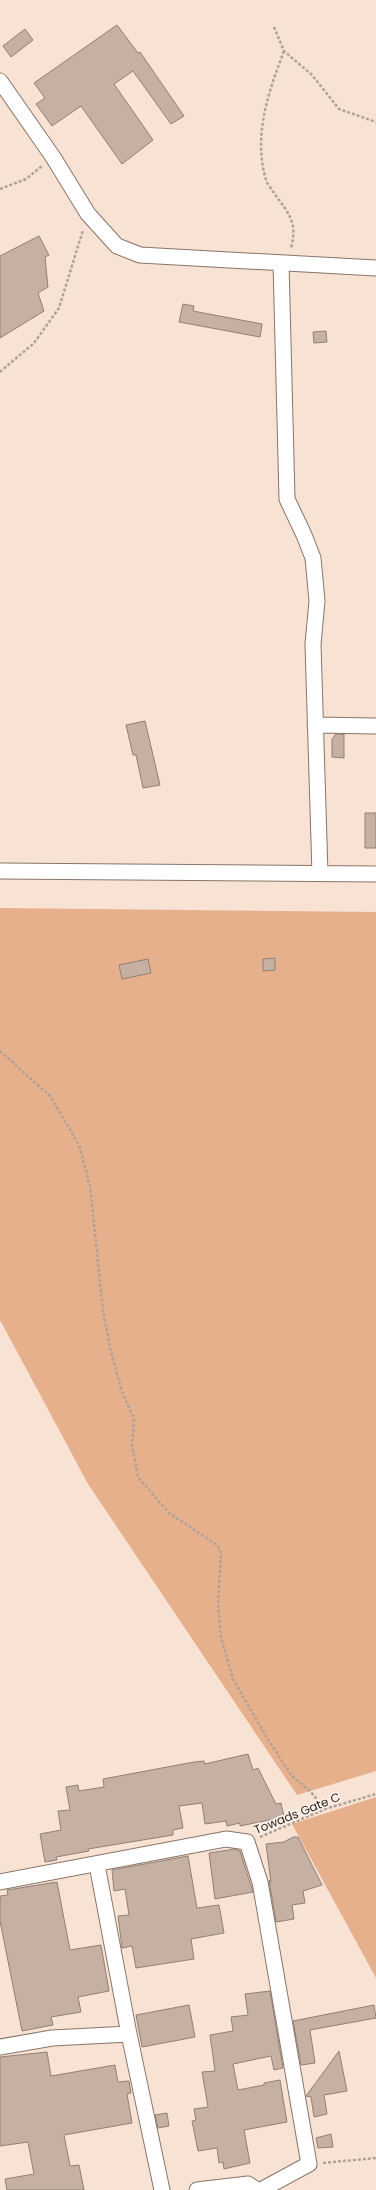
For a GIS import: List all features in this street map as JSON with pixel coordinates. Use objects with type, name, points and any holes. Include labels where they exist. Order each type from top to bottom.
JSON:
[{"type":"street","points":[[0,82],[53,157],[88,214],[117,246],[140,255],[376,268]]},
{"type":"street","points":[[282,263],[287,499],[313,558],[317,602],[313,644],[320,874]]},
{"type":"street","points":[[315,725],[376,726]]},
{"type":"street","points":[[0,871],[376,874]]},
{"type":"street","points":[[0,1882],[97,1865],[226,1839],[248,1842],[260,1882],[308,2164],[261,2190]]},
{"type":"street","points":[[97,1865],[129,2034],[162,2190]]},
{"type":"street","points":[[0,2047],[52,2038],[129,2034]]},
{"type":"street","points":[[197,2190],[248,2184],[257,2190]]},
{"type":"path","points":[[274,27],[284,51],[312,75],[339,109],[376,122]]},
{"type":"path","points":[[282,263],[290,250],[295,234],[292,218],[266,181],[260,130],[267,100],[284,51]]},
{"type":"path","points":[[0,189],[26,179],[53,157]]},
{"type":"path","points":[[0,372],[34,343],[59,308],[88,214]]},
{"type":"path","points":[[0,1051],[50,1096],[79,1145],[90,1186],[103,1310],[111,1352],[122,1392],[134,1419],[132,1446],[138,1477],[169,1513],[217,1545],[221,1553],[218,1604],[221,1637],[233,1679],[264,1733],[291,1775],[310,1791],[325,1809]]},
{"type":"path","name":"Towads Gate C","points":[[248,1842],[325,1809],[376,1794]]},
{"type":"path","points":[[308,2164],[376,2158]]},
{"type":"shaded area","points":[[0,908],[376,912],[376,1771],[297,1795],[88,1484],[0,1320]]},
{"type":"shaded area","points":[[376,1797],[376,1978],[292,1824]]},
{"type":"building","points":[[117,25],[138,53],[140,52],[184,116],[171,124],[133,71],[114,84],[153,140],[122,164],[81,106],[52,126],[36,104],[45,98],[34,83]]},
{"type":"building","points":[[25,29],[33,40],[11,57],[3,46]]},
{"type":"building","points":[[39,236],[49,255],[45,257],[48,287],[38,293],[44,311],[0,338],[0,256]]},
{"type":"building","points":[[183,304],[194,306],[193,311],[262,324],[260,337],[179,322]]},
{"type":"building","points":[[326,331],[327,342],[314,343],[313,332]]},
{"type":"building","points":[[145,721],[160,785],[143,788],[136,755],[133,755],[126,725]]},
{"type":"building","points":[[336,734],[344,734],[344,758],[332,757],[332,739]]},
{"type":"building","points":[[365,813],[376,813],[376,848],[365,848]]},
{"type":"building","points":[[275,958],[275,970],[263,971],[263,959]]},
{"type":"building","points":[[148,959],[151,973],[122,979],[119,965]]},
{"type":"building","points":[[248,1754],[253,1770],[258,1768],[276,1804],[281,1803],[284,1817],[240,1826],[240,1823],[227,1826],[226,1821],[205,1824],[202,1803],[179,1806],[183,1828],[173,1830],[173,1835],[88,1849],[89,1851],[56,1857],[57,1860],[45,1862],[40,1834],[61,1830],[58,1811],[70,1810],[66,1787],[78,1785],[79,1791],[104,1787],[103,1779],[194,1762],[204,1761],[205,1764]]},
{"type":"building","points":[[293,1837],[298,1837],[322,1885],[303,1891],[305,1903],[292,1905],[294,1919],[276,1922],[269,1880],[271,1882],[266,1844],[284,1842]]},
{"type":"building","points":[[235,1849],[240,1851],[253,1892],[215,1899],[209,1853]]},
{"type":"building","points":[[188,1856],[197,1908],[219,1905],[224,1933],[191,1939],[194,1959],[136,1968],[132,1946],[122,1948],[118,1916],[129,1915],[125,1889],[114,1891],[112,1870]]},
{"type":"building","points":[[57,1882],[70,1950],[101,1945],[109,1991],[78,1997],[81,2012],[51,2017],[53,2025],[22,2031],[0,1921],[0,1896],[8,1895],[7,1890]]},
{"type":"building","points":[[270,1991],[283,2068],[274,2070],[271,2056],[233,2064],[238,2090],[280,2080],[287,2122],[244,2130],[250,2163],[224,2169],[223,2162],[219,2163],[217,2148],[198,2151],[192,2121],[196,2120],[194,2109],[208,2107],[202,2072],[215,2071],[210,2035],[233,2031],[231,2017],[248,2015],[245,1994]]},
{"type":"building","points":[[189,2005],[195,2037],[142,2047],[136,2015]]},
{"type":"building","points":[[374,2005],[376,2018],[310,2030],[315,2063],[301,2065],[293,2021]]},
{"type":"building","points":[[339,2051],[347,2091],[324,2095],[327,2114],[314,2117],[311,2097],[306,2096]]},
{"type":"building","points":[[47,2052],[51,2076],[115,2065],[118,2082],[129,2081],[131,2093],[127,2094],[132,2123],[64,2135],[70,2166],[79,2165],[84,2190],[7,2190],[5,2179],[34,2174],[28,2142],[0,2146],[0,2057]]},
{"type":"building","points":[[167,2113],[169,2126],[158,2128],[155,2115]]},
{"type":"building","points":[[331,2134],[333,2147],[318,2148],[316,2138]]}]
